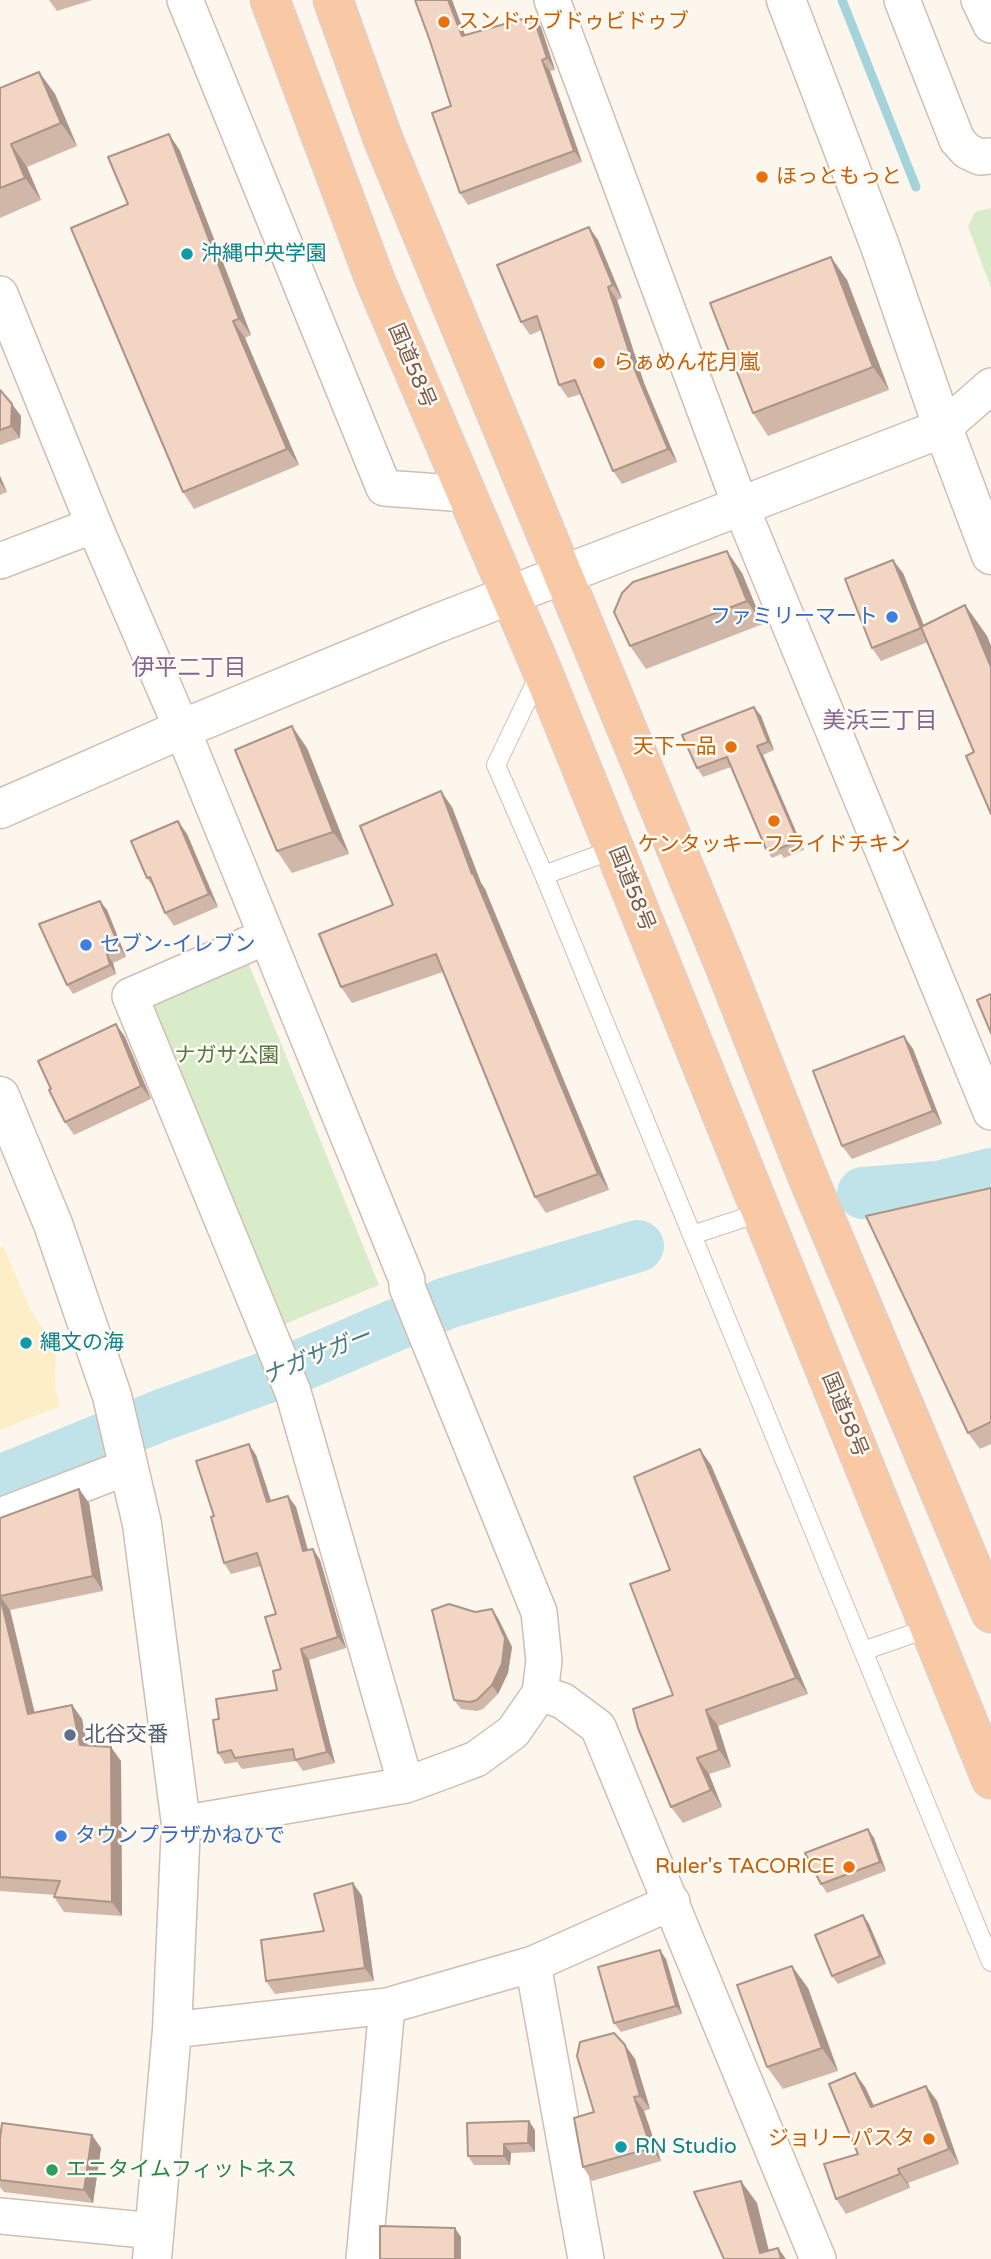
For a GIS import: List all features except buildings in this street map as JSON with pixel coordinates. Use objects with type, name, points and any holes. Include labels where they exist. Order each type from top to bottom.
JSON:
[{"type":"highway","name":"国道58号","points":[[270,0],[375,280],[615,849],[991,1779]]},
{"type":"highway","points":[[333,0],[383,139],[724,964],[812,1187],[991,1614]]},
{"type":"street","points":[[185,0],[384,488],[466,494]]},
{"type":"street","points":[[552,0],[741,506],[991,1112]]},
{"type":"street","points":[[786,0],[880,246],[943,428],[991,555]]},
{"type":"street","points":[[902,0],[957,140],[967,151],[980,156],[991,156]]},
{"type":"street","points":[[979,0],[991,24]]},
{"type":"street","points":[[0,294],[94,525],[182,729],[539,1612],[544,1661],[540,1693],[513,1732],[475,1759],[406,1785],[181,1824]]},
{"type":"street","points":[[943,428],[991,386]]},
{"type":"street","points":[[0,809],[182,729],[562,574],[943,428],[991,421]]},
{"type":"street","points":[[0,561],[94,525]]},
{"type":"street","points":[[265,937],[130,996],[293,1392],[406,1785]]},
{"type":"street","points":[[0,1096],[53,1224],[113,1398],[142,1524],[181,1824],[172,2031],[153,2245],[0,2216]]},
{"type":"street","points":[[0,1516],[128,1466]]},
{"type":"street","points":[[540,1693],[563,1701],[598,1727],[818,2259]]},
{"type":"street","points":[[172,2031],[387,2006],[533,1964],[672,1902]]},
{"type":"street","points":[[533,1964],[586,2259]]},
{"type":"street","points":[[364,2259],[387,2006]]},
{"type":"lane","points":[[541,670],[496,765],[991,1962]]},
{"type":"lane","points":[[544,876],[615,849]]},
{"type":"lane","points":[[692,1236],[762,1212]]},
{"type":"lane","points":[[863,1651],[929,1628]]},
{"type":"green space","points":[[991,208],[991,288],[968,226],[975,212]]},
{"type":"green space","name":"ナガサ公園","points":[[248,962],[379,1285],[280,1326],[149,1011],[154,999]]},
{"type":"sand","name":"縄文の海","points":[[3,1245],[30,1309],[56,1350],[55,1387],[60,1406],[0,1430],[0,1248]]},
{"type":"waterway","points":[[842,0],[916,187]]},
{"type":"waterway","name":"ナガサガー","points":[[863,1193],[938,1187],[991,1174]]},
{"type":"waterway","name":"ナガサガー","points":[[0,1481],[162,1415],[304,1364],[447,1303],[638,1246]]},
{"type":"place","name":"スンドゥブドゥビドゥブ","points":[[444,22]]},
{"type":"place","name":"ほっともっと","points":[[762,177]]},
{"type":"place","name":"沖縄中央学園","points":[[187,254]]},
{"type":"place","name":"らぁめん花月嵐","points":[[599,363]]},
{"type":"place","name":"ファミリーマート","points":[[892,617]]},
{"type":"place","name":"天下一品","points":[[731,747]]},
{"type":"place","name":"ケンタッキーフライドチキン","points":[[774,821]]},
{"type":"place","name":"セブン-イレブン","points":[[86,945]]},
{"type":"place","name":"縄文の海","points":[[26,1343]]},
{"type":"place","name":"北谷交番","points":[[70,1735]]},
{"type":"place","name":"タウンプラザかねひで","points":[[61,1836]]},
{"type":"place","name":"Ruler's TACORICE","points":[[849,1867]]},
{"type":"place","name":"ジョリーパスタ","points":[[929,2139]]},
{"type":"place","name":"RN Studio","points":[[621,2147]]},
{"type":"place","name":"エニタイムフィットネス","points":[[52,2170]]},
{"type":"district","name":"伊平二丁目","points":[[189,669]]},
{"type":"district","name":"美浜三丁目","points":[[880,722]]}]
